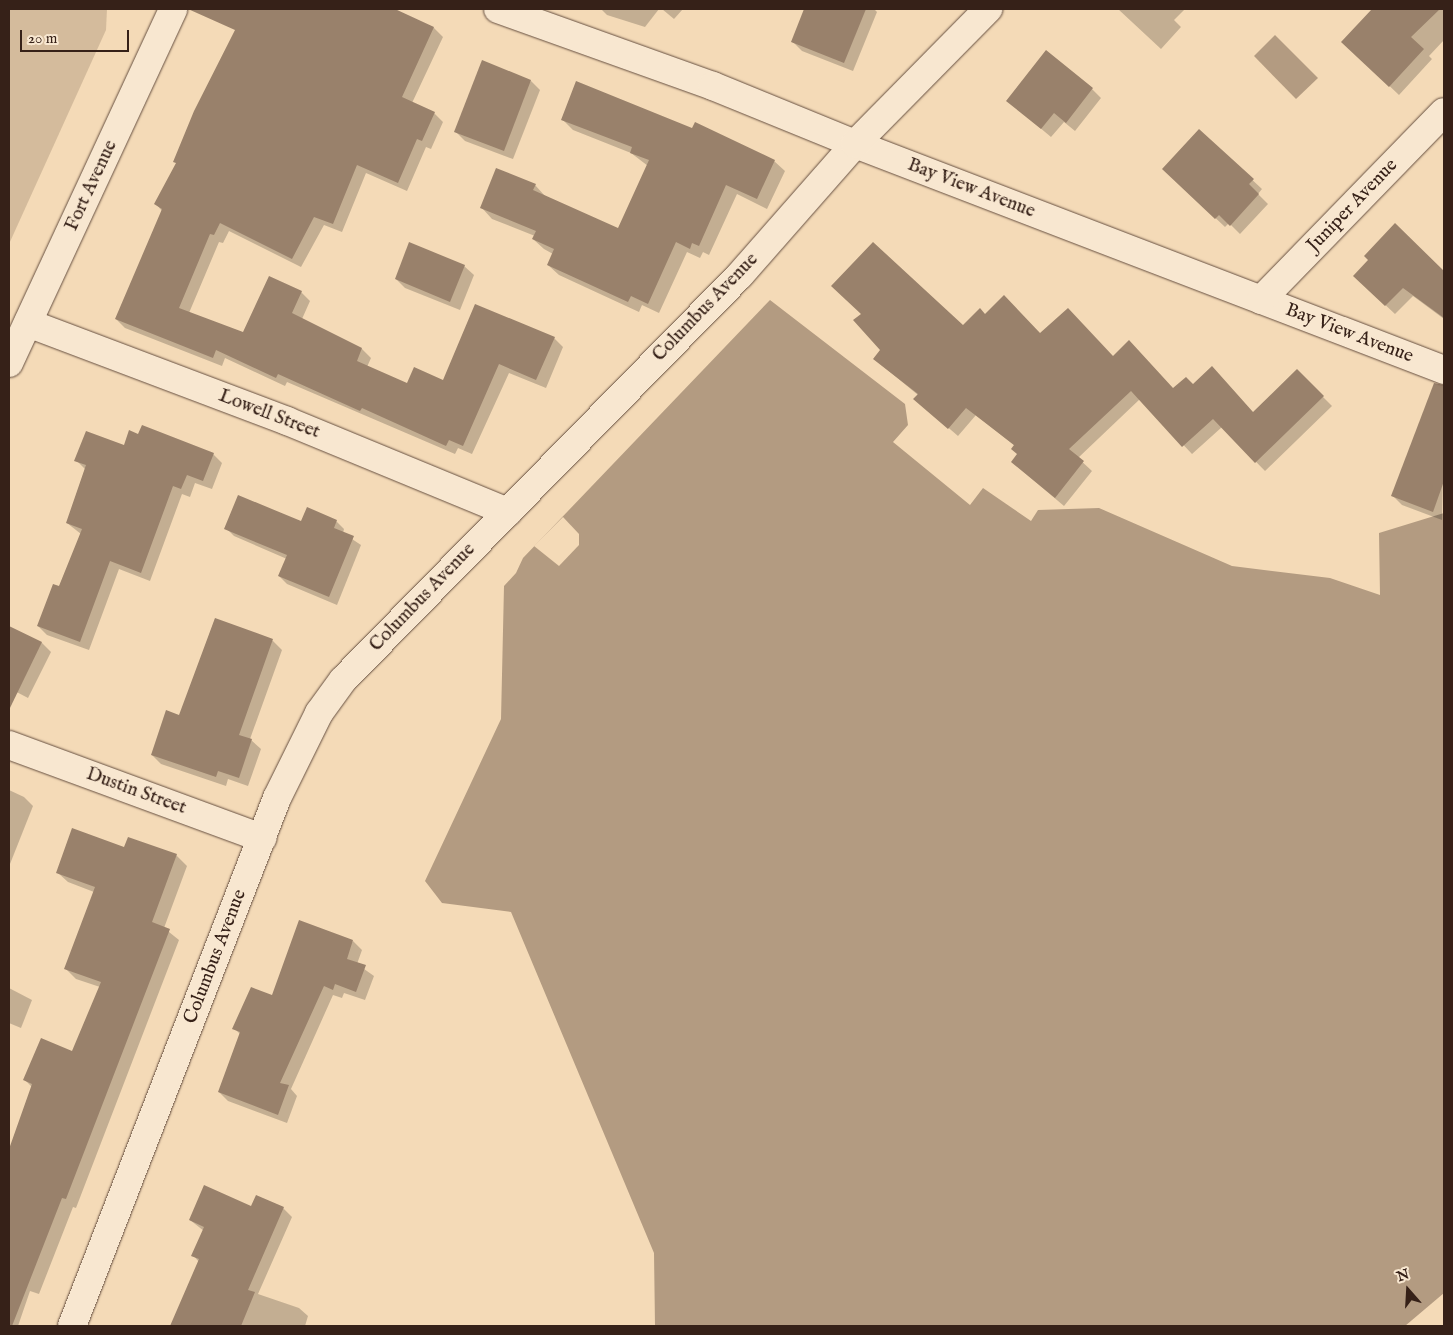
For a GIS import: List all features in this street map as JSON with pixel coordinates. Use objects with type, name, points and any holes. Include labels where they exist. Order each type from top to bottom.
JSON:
[{"type":"street","name":"Fort Avenue","points":[[9,363],[173,9]]},
{"type":"street","name":"Columbus Avenue","points":[[72,1326],[262,838],[302,743],[343,680],[740,275],[855,144],[988,9]]},
{"type":"street","name":"Bay View Avenue","points":[[511,11],[713,86],[855,144],[1444,370]]},
{"type":"street","name":"Juniper Avenue","points":[[1262,300],[1444,112]]},
{"type":"street","name":"Lowell Street","points":[[28,323],[287,421],[508,512]]},
{"type":"street","name":"Dustin Street","points":[[9,745],[262,838]]},
{"type":"shaded area","points":[[9,9],[107,9],[106,30],[9,244]]},
{"type":"shaded area","points":[[1275,35],[1318,78],[1296,99],[1254,56]]},
{"type":"shaded area","points":[[770,300],[905,404],[908,425],[893,442],[970,505],[983,488],[1031,521],[1038,510],[1099,508],[1232,566],[1330,578],[1380,595],[1379,533],[1444,513],[1444,1293],[1405,1326],[655,1326],[654,1253],[511,912],[442,903],[425,881],[501,719],[504,586],[516,573],[523,558]]},
{"type":"pier","points":[[563,517],[579,534],[579,545],[559,566],[534,546]]},
{"type":"building","points":[[188,9],[395,9],[434,27],[402,97],[435,112],[422,141],[417,139],[398,183],[357,165],[333,224],[314,217],[292,259],[220,223],[214,235],[210,234],[179,308],[243,332],[269,276],[302,291],[292,313],[362,348],[357,361],[407,383],[414,367],[443,380],[475,304],[555,337],[536,380],[499,364],[463,446],[449,440],[446,446],[362,408],[360,411],[278,374],[276,378],[216,350],[213,358],[115,319],[162,209],[154,204],[176,163],[173,162],[194,111],[235,30]]},
{"type":"building","points":[[804,9],[866,9],[844,63],[791,42]]},
{"type":"building","points":[[1372,9],[1440,9],[1411,37],[1424,49],[1389,87],[1341,42]]},
{"type":"building","points":[[1046,50],[1093,88],[1066,123],[1054,113],[1041,129],[1006,101]]},
{"type":"building","points":[[482,60],[531,80],[504,151],[454,132]]},
{"type":"building","points":[[576,81],[692,128],[695,122],[775,160],[757,199],[726,185],[699,246],[692,243],[690,249],[676,242],[648,304],[631,296],[628,302],[547,265],[554,249],[532,239],[536,231],[480,208],[496,168],[536,184],[533,190],[618,228],[649,160],[630,153],[632,147],[561,120]]},
{"type":"building","points":[[1199,129],[1254,179],[1249,184],[1259,194],[1230,226],[1219,215],[1215,219],[1162,169]]},
{"type":"building","points":[[1395,223],[1444,271],[1444,318],[1403,288],[1385,306],[1353,276],[1368,260],[1364,256]]},
{"type":"building","points":[[409,242],[465,265],[450,302],[395,279]]},
{"type":"building","points":[[873,242],[963,325],[980,308],[985,314],[1004,295],[1040,333],[1068,308],[1113,356],[1129,340],[1173,388],[1186,377],[1193,384],[1212,366],[1253,412],[1297,369],[1324,396],[1255,463],[1213,419],[1182,447],[1131,391],[1069,449],[1084,461],[1055,498],[1011,462],[1017,454],[1011,449],[1014,445],[966,408],[948,429],[913,399],[918,394],[873,359],[880,350],[853,320],[861,314],[831,286]]},
{"type":"building","points":[[1434,383],[1444,385],[1444,481],[1433,512],[1391,496]]},
{"type":"building","points":[[142,425],[214,453],[203,481],[187,475],[181,489],[173,486],[141,573],[110,561],[80,642],[37,626],[53,584],[59,586],[82,529],[66,523],[86,465],[74,461],[86,431],[124,445],[129,430],[138,434]]},
{"type":"building","points":[[238,495],[301,521],[307,507],[337,520],[334,528],[354,536],[329,597],[278,576],[287,555],[224,529]]},
{"type":"building","points":[[215,618],[273,639],[239,735],[252,739],[239,778],[218,771],[216,777],[151,755],[166,710],[179,715]]},
{"type":"building","points":[[9,626],[42,642],[9,710]]},
{"type":"building","points":[[72,828],[124,847],[128,837],[177,854],[152,922],[170,929],[66,1199],[62,1198],[12,1326],[9,1326],[9,1149],[32,1084],[23,1080],[41,1038],[72,1051],[101,982],[64,969],[95,887],[56,873]]},
{"type":"building","points":[[299,920],[353,940],[347,959],[366,965],[356,992],[335,984],[333,990],[324,986],[280,1083],[289,1085],[278,1115],[218,1092],[240,1032],[232,1029],[251,987],[272,995]]},
{"type":"building","points":[[204,1185],[251,1206],[256,1195],[284,1207],[248,1290],[255,1292],[241,1326],[170,1326],[199,1259],[191,1256],[204,1227],[189,1220]]}]
